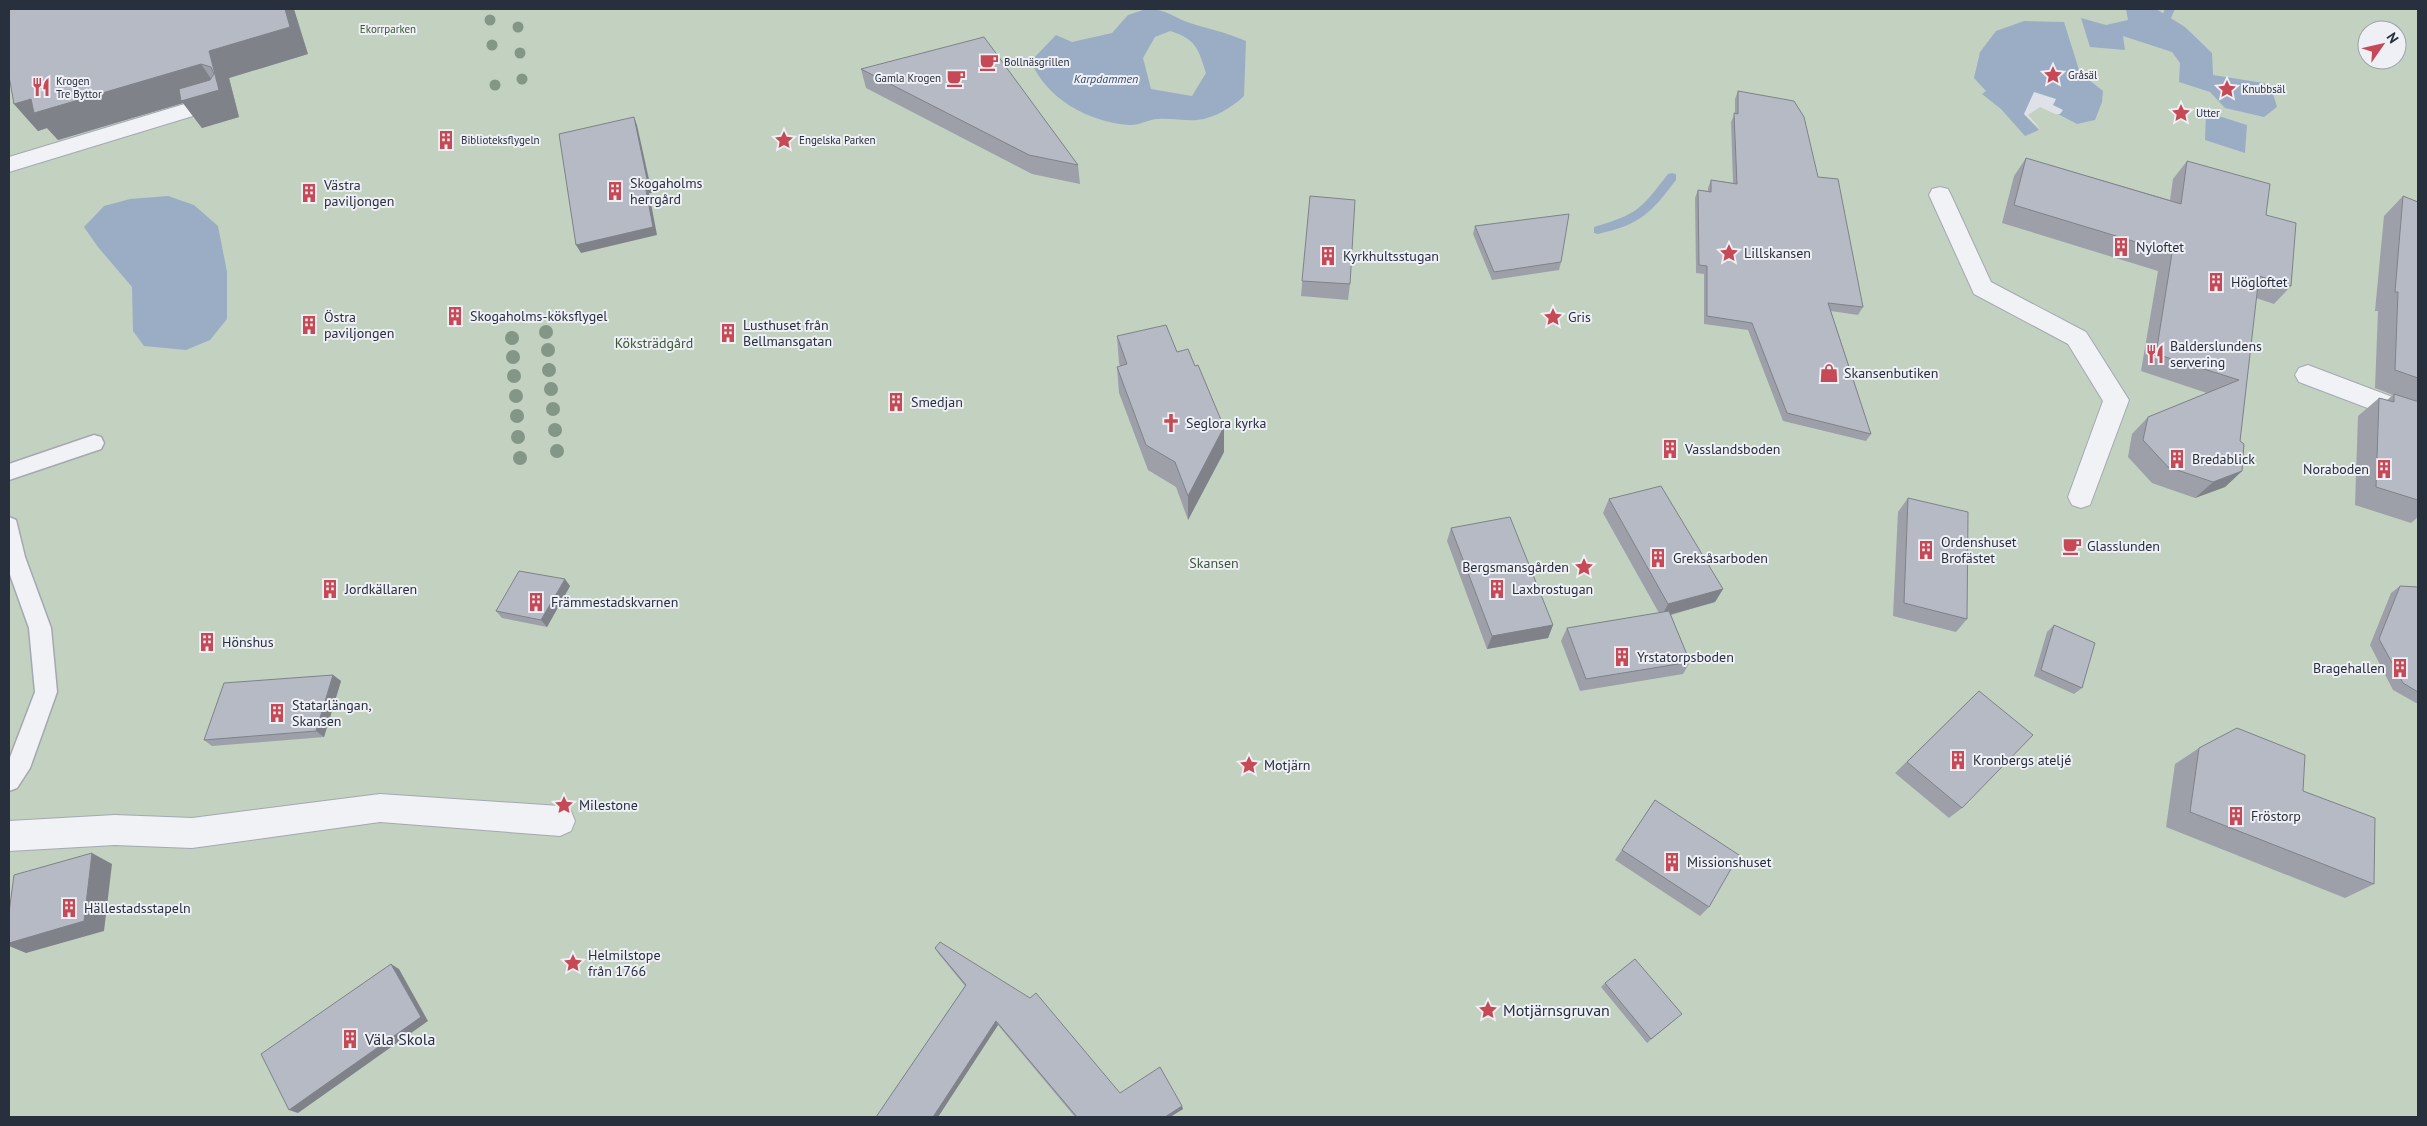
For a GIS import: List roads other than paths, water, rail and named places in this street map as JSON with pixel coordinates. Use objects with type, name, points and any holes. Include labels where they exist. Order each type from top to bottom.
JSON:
[{"type":"street","points":[[9,165],[221,100]]},
{"type":"street","points":[[1940,195],[1982,288],[2077,338],[2116,400],[2081,497]]},
{"type":"street","points":[[2308,375],[2394,408]]},
{"type":"street","points":[[9,836],[115,830],[192,833],[380,808],[560,821]]},
{"type":"lane","points":[[9,472],[94,443]]},
{"type":"lane","points":[[9,526],[14,557],[40,628],[46,692],[22,760],[9,780]]},
{"type":"water","name":"Karpdammen","points":[[1146,9],[1159,10],[1184,21],[1246,41],[1244,96],[1222,112],[1204,119],[1158,119],[1129,125],[1099,119],[1084,113],[1058,97],[1047,87],[1031,61],[1056,35],[1072,42],[1112,33],[1128,15]],"holes":[[[1170,31],[1191,41],[1195,46],[1206,73],[1192,96],[1151,89],[1143,58],[1155,37]]]},
{"type":"water","points":[[2126,9],[2156,9],[2185,27],[2212,53],[2213,75],[2270,84],[2277,107],[2264,117],[2225,108],[2210,92],[2179,82],[2180,63],[2172,52],[2123,36],[2125,50],[2090,47],[2081,18],[2106,25],[2128,20]]},
{"type":"water","points":[[2024,21],[2064,22],[2080,73],[2103,91],[2102,102],[2095,120],[2077,124],[2039,104],[2024,114],[2039,130],[2025,136],[2001,109],[1982,94],[1986,91],[1974,78],[1980,52],[1996,31]]},
{"type":"water","points":[[2206,112],[2247,125],[2245,153],[2205,140]]},
{"type":"water","points":[[168,196],[194,205],[218,226],[227,272],[227,319],[210,340],[186,350],[144,346],[133,331],[132,287],[98,247],[84,227],[104,206],[130,199]]},
{"type":"waterway","points":[[2167,16],[2170,9]]},
{"type":"waterway","points":[[1598,230],[1625,223],[1642,213],[1672,177]]},
{"type":"place","name":"Bollnäsgrillen","points":[[989,62]]},
{"type":"place","name":"Gråsäl","points":[[2053,75]]},
{"type":"place","name":"Gamla Krogen","points":[[956,78]]},
{"type":"place","name":"Krogen Tre Byttor","points":[[41,87]]},
{"type":"place","name":"Knubbsäl","points":[[2227,89]]},
{"type":"place","name":"Utter","points":[[2181,113]]},
{"type":"place","name":"Biblioteksflygeln","points":[[446,140]]},
{"type":"place","name":"Engelska Parken","points":[[784,140]]},
{"type":"place","name":"Skogaholms herrgård","points":[[615,191]]},
{"type":"place","name":"Västra paviljongen","points":[[309,193]]},
{"type":"place","name":"Nyloftet","points":[[2121,247]]},
{"type":"place","name":"Lillskansen","points":[[1729,253]]},
{"type":"place","name":"Kyrkhultsstugan","points":[[1328,256]]},
{"type":"place","name":"Högloftet","points":[[2216,282]]},
{"type":"place","name":"Skogaholms-köksflygel","points":[[455,316]]},
{"type":"place","name":"Gris","points":[[1553,317]]},
{"type":"place","name":"Östra paviljongen","points":[[309,325]]},
{"type":"place","name":"Lusthuset från Bellmansgatan","points":[[728,333]]},
{"type":"place","name":"Balderslundens servering","points":[[2155,354]]},
{"type":"place","name":"Skansenbutiken","points":[[1829,373]]},
{"type":"place","name":"Smedjan","points":[[896,402]]},
{"type":"place","name":"Seglora kyrka","points":[[1171,423]]},
{"type":"place","name":"Vasslandsboden","points":[[1670,449]]},
{"type":"place","name":"Bredablick","points":[[2177,459]]},
{"type":"place","name":"Noraboden","points":[[2384,469]]},
{"type":"place","name":"Glasslunden","points":[[2072,546]]},
{"type":"place","name":"Ordenshuset Brofästet","points":[[1926,550]]},
{"type":"place","name":"Greksåsarboden","points":[[1658,558]]},
{"type":"place","name":"Bergsmansgården","points":[[1584,567]]},
{"type":"place","name":"Jordkällaren","points":[[330,589]]},
{"type":"place","name":"Laxbrostugan","points":[[1497,589]]},
{"type":"place","name":"Främmestadskvarnen","points":[[536,602]]},
{"type":"place","name":"Hönshus","points":[[207,642]]},
{"type":"place","name":"Yrstatorpsboden","points":[[1622,657]]},
{"type":"place","name":"Bragehallen","points":[[2400,668]]},
{"type":"place","name":"Statarlängan, Skansen","points":[[277,713]]},
{"type":"place","name":"Kronbergs ateljé","points":[[1958,760]]},
{"type":"place","name":"Motjärn","points":[[1249,765]]},
{"type":"place","name":"Milestone","points":[[564,805]]},
{"type":"place","name":"Fröstorp","points":[[2236,816]]},
{"type":"place","name":"Missionshuset","points":[[1672,862]]},
{"type":"place","name":"Hällestadsstapeln","points":[[69,908]]},
{"type":"place","name":"Helmilstope från 1766","points":[[573,963]]},
{"type":"place","name":"Motjärnsgruvan","points":[[1488,1010]]},
{"type":"place","name":"Väla Skola","points":[[350,1039]]},
{"type":"park label","name":"Ekorrparken","points":[[388,29]]},
{"type":"park label","name":"Köksträdgård","points":[[654,343]]},
{"type":"park label","name":"Skansen","points":[[1214,563]]}]
